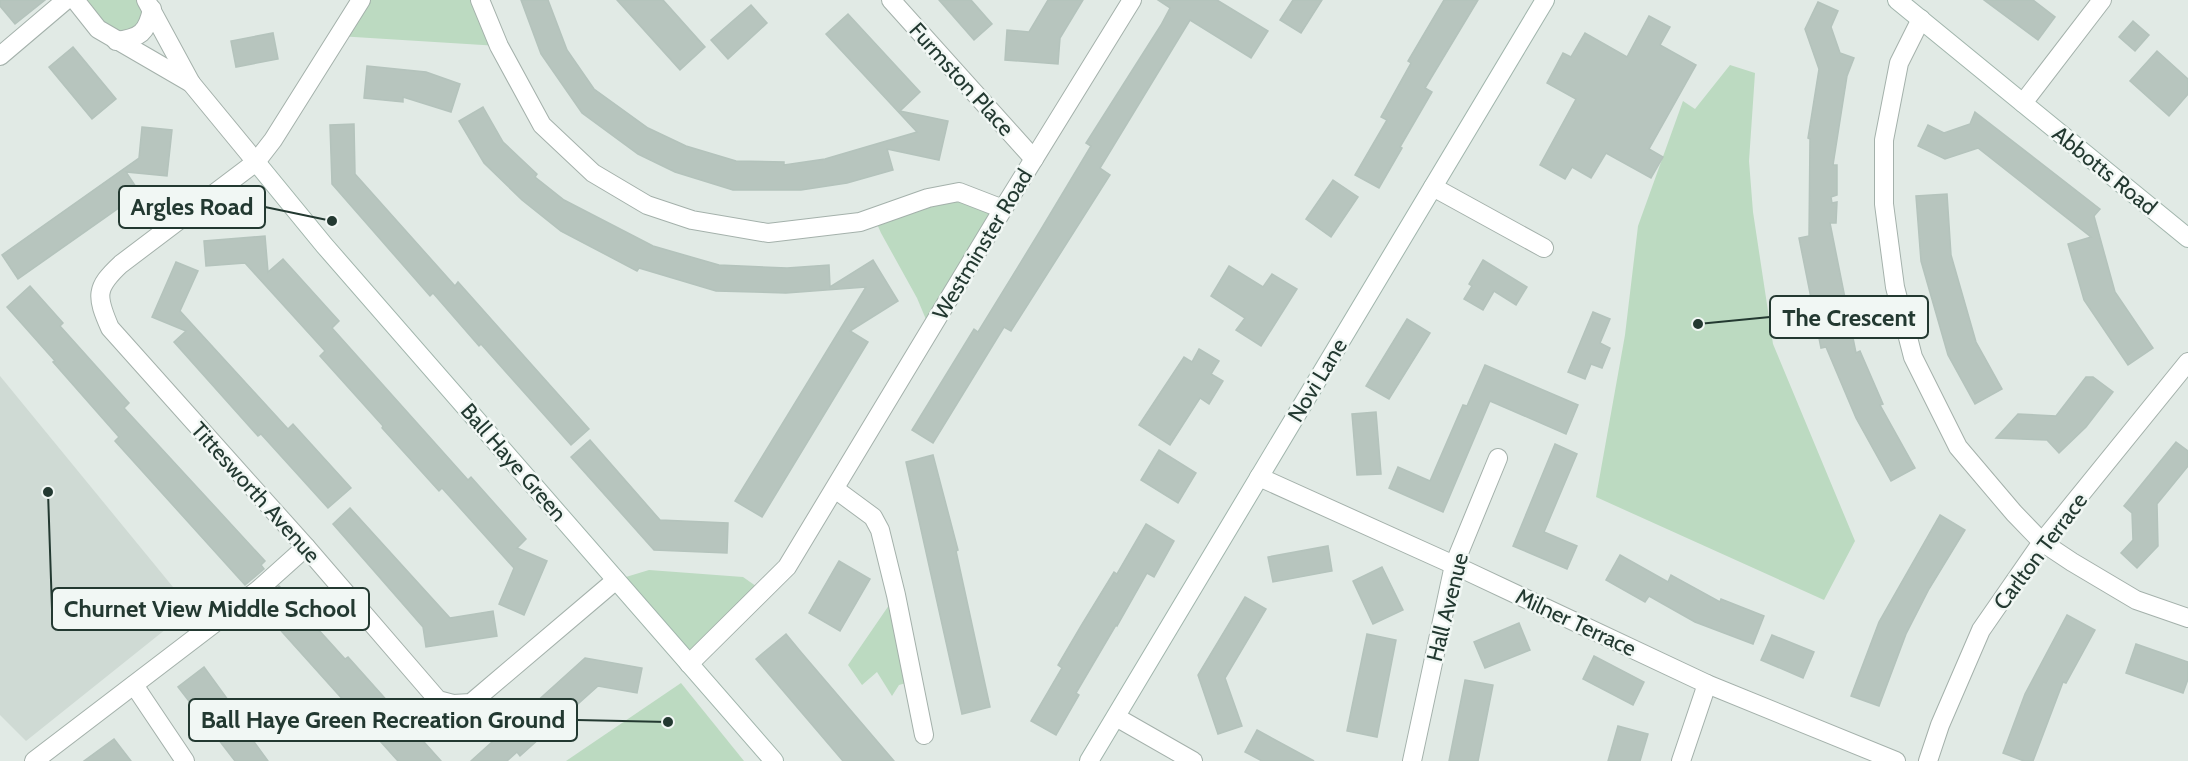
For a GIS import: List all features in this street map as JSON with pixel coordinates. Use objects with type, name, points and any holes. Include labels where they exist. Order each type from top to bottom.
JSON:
[{"type":"street","points":[[0,56],[66,0]]},
{"type":"street","points":[[75,0],[99,29],[116,41],[191,82]]},
{"type":"street","name":"Tittesworth Avenue","points":[[361,0],[273,140],[256,162],[121,264],[105,279],[99,302],[110,328],[306,547],[438,700],[453,704],[471,703],[616,580]]},
{"type":"street","points":[[480,0],[500,46],[542,125],[593,173],[647,205],[692,220],[768,233],[860,222],[928,198],[959,192],[1003,209]]},
{"type":"street","name":"Furmston Place","points":[[891,0],[1034,159]]},
{"type":"street","name":"Westminster Road","points":[[689,664],[787,567],[1132,0]]},
{"type":"street","name":"Novi Lane","points":[[1089,761],[1545,0]]},
{"type":"street","name":"Abbotts Road","points":[[1897,0],[2188,238]]},
{"type":"street","points":[[2023,103],[2102,0]]},
{"type":"street","points":[[116,41],[135,38],[149,26],[149,5]]},
{"type":"street","points":[[149,5],[191,82]]},
{"type":"street","points":[[1921,19],[1899,63],[1884,140],[1884,204],[1895,287],[1913,357],[1958,447],[2042,542],[2136,600],[2188,618]]},
{"type":"street","name":"Ball Haye Green","points":[[191,82],[324,245],[774,761]]},
{"type":"street","points":[[1433,187],[1544,248]]},
{"type":"street","name":"Carlton Terrace","points":[[1928,761],[1940,725],[1982,630],[2042,542],[2188,362]]},
{"type":"street","name":"Hall Avenue","points":[[1412,761],[1454,565],[1498,458]]},
{"type":"street","name":"Milner Terrace","points":[[1259,477],[1454,565],[1707,684],[1896,761]]},
{"type":"street","points":[[835,489],[873,517],[880,530],[896,595],[924,735]]},
{"type":"street","points":[[34,761],[258,590],[306,547]]},
{"type":"street","points":[[1681,761],[1707,684]]},
{"type":"street","points":[[134,685],[185,761]]},
{"type":"street","points":[[1116,717],[1193,761]]},
{"type":"shaded area","points":[[0,376],[191,609],[26,741],[0,715]]},
{"type":"green space","points":[[75,0],[146,0],[149,26],[116,41]]},
{"type":"green space","points":[[361,0],[480,0],[499,46],[338,36]]},
{"type":"green space","points":[[1730,65],[1755,73],[1749,161],[1753,212],[1773,344],[1855,541],[1824,600],[1596,497],[1625,335],[1638,226],[1683,101],[1695,109]]},
{"type":"green space","points":[[959,192],[1003,209],[930,329],[917,298],[874,217]]},
{"type":"green space","points":[[649,570],[743,577],[763,591],[689,664],[616,580]]},
{"type":"green space","points":[[896,595],[913,681],[899,685],[892,696],[877,672],[862,685],[848,665]]},
{"type":"green space","points":[[681,683],[744,761],[566,761]]},
{"type":"building","points":[[0,0],[45,0],[15,24],[0,6]]},
{"type":"building","points":[[521,0],[548,0],[567,50],[594,89],[648,128],[686,146],[736,161],[784,162],[784,165],[825,159],[917,132],[826,34],[848,14],[920,92],[900,111],[948,121],[939,160],[887,149],[893,170],[847,183],[801,190],[733,190],[675,172],[638,154],[582,113],[541,54]]},
{"type":"building","points":[[617,0],[663,0],[705,47],[680,70]]},
{"type":"building","points":[[939,0],[971,0],[992,24],[974,40]]},
{"type":"building","points":[[1048,0],[1083,0],[1060,38],[1058,64],[1005,60],[1007,30],[1029,32]]},
{"type":"building","points":[[1158,0],[1217,0],[1268,31],[1251,58],[1190,20],[1100,168],[1110,175],[1011,331],[1004,327],[933,443],[912,430],[974,329],[978,332],[1091,146],[1086,143],[1161,25],[1170,8]]},
{"type":"building","points":[[1293,0],[1322,0],[1301,33],[1280,20]]},
{"type":"building","points":[[1444,0],[1478,0],[1425,88],[1432,92],[1379,188],[1355,175],[1387,120],[1381,117],[1411,63],[1408,61]]},
{"type":"building","points":[[1984,0],[2033,0],[2055,17],[2038,40]]},
{"type":"building","points":[[1818,2],[1838,11],[1831,27],[1840,53],[1854,58],[1847,76],[1833,165],[1837,165],[1837,195],[1831,197],[1832,203],[1837,202],[1836,223],[1830,223],[1856,353],[1860,351],[1883,404],[1880,405],[1915,468],[1891,481],[1856,418],[1826,347],[1821,348],[1799,238],[1809,236],[1810,139],[1808,138],[1819,69],[1805,29]]},
{"type":"building","points":[[751,5],[767,23],[728,59],[711,40]]},
{"type":"building","points":[[1649,16],[1670,27],[1660,45],[1696,65],[1649,149],[1663,157],[1651,178],[1606,153],[1591,178],[1572,167],[1565,179],[1540,165],[1576,99],[1547,83],[1563,53],[1571,57],[1585,33],[1627,57]]},
{"type":"building","points":[[2133,21],[2149,35],[2135,51],[2119,37]]},
{"type":"building","points":[[273,33],[278,59],[236,67],[231,41]]},
{"type":"building","points":[[73,47],[116,99],[92,119],[49,67]]},
{"type":"building","points":[[2157,51],[2188,79],[2188,94],[2169,116],[2130,81]]},
{"type":"building","points":[[367,66],[426,72],[460,84],[451,112],[403,97],[403,102],[364,98]]},
{"type":"building","points":[[483,107],[503,142],[537,174],[535,177],[564,200],[653,246],[719,265],[787,268],[829,265],[830,287],[873,260],[898,301],[850,331],[868,342],[762,517],[735,501],[866,287],[786,293],[716,291],[639,268],[637,271],[561,231],[522,200],[484,163],[459,121]]},
{"type":"building","points":[[1975,112],[2100,209],[2094,216],[2115,292],[2153,348],[2128,365],[2084,300],[2068,244],[2091,237],[1978,148],[1945,159],[1918,146],[1928,125],[1944,133],[1970,124]]},
{"type":"building","points":[[354,124],[355,174],[455,286],[458,282],[589,429],[571,445],[433,293],[430,296],[332,184],[330,125]]},
{"type":"building","points":[[142,127],[172,130],[167,176],[126,172],[140,193],[18,279],[2,255],[139,158]]},
{"type":"building","points":[[1333,180],[1358,197],[1331,237],[1306,219]]},
{"type":"building","points":[[1947,194],[1951,255],[1976,342],[2002,389],[1975,404],[1948,355],[1921,261],[1916,196]]},
{"type":"building","points":[[265,236],[268,272],[283,259],[339,321],[332,328],[468,480],[471,477],[526,539],[517,548],[547,561],[524,615],[499,604],[514,568],[442,488],[439,491],[382,428],[383,426],[320,356],[325,351],[245,263],[206,266],[204,241]]},
{"type":"building","points":[[1483,260],[1527,287],[1516,305],[1494,291],[1483,310],[1464,299],[1472,286],[1469,284]]},
{"type":"building","points":[[176,262],[198,271],[180,311],[288,429],[293,424],[351,488],[328,508],[261,434],[258,436],[174,342],[186,331],[152,317]]},
{"type":"building","points":[[1229,266],[1263,287],[1272,274],[1297,289],[1261,346],[1236,330],[1245,318],[1211,296]]},
{"type":"building","points":[[30,286],[63,323],[60,326],[129,403],[124,408],[265,561],[261,565],[264,569],[245,585],[115,441],[119,437],[7,307]]},
{"type":"building","points":[[1593,312],[1610,319],[1600,343],[1610,348],[1602,368],[1591,364],[1585,379],[1568,372]]},
{"type":"building","points":[[1407,319],[1430,333],[1389,399],[1366,386]]},
{"type":"building","points":[[1199,349],[1219,361],[1211,374],[1223,381],[1209,404],[1200,398],[1170,445],[1139,425],[1184,357],[1192,362]]},
{"type":"building","points":[[1485,365],[1578,405],[1566,434],[1490,401],[1443,512],[1389,488],[1398,467],[1430,481],[1463,405],[1467,406]]},
{"type":"building","points":[[2086,377],[2093,377],[2113,392],[2086,427],[2059,453],[2047,440],[1996,438],[2018,414],[2056,416]]},
{"type":"building","points":[[1376,412],[1381,474],[1357,475],[1352,414]]},
{"type":"building","points":[[590,440],[660,520],[728,523],[727,553],[654,550],[571,457]]},
{"type":"building","points":[[2176,442],[2188,451],[2188,466],[2157,504],[2158,546],[2137,568],[2121,553],[2133,540],[2132,513],[2124,506]]},
{"type":"building","points":[[1555,444],[1577,454],[1544,532],[1577,546],[1567,569],[1513,546]]},
{"type":"building","points":[[1159,450],[1196,473],[1178,503],[1141,480]]},
{"type":"building","points":[[933,455],[958,550],[956,551],[990,707],[962,714],[906,462]]},
{"type":"building","points":[[350,508],[450,618],[493,611],[497,636],[426,647],[423,627],[333,524]]},
{"type":"building","points":[[1940,515],[1965,530],[1929,589],[1906,634],[1879,706],[1851,696],[1879,622]]},
{"type":"building","points":[[1146,524],[1174,541],[1154,577],[1147,573],[1076,693],[1079,695],[1056,735],[1031,721],[1062,668],[1058,665],[1114,572],[1117,574]]},
{"type":"building","points":[[1328,546],[1332,571],[1273,582],[1268,557]]},
{"type":"building","points":[[1620,555],[1668,582],[1671,575],[1720,602],[1721,599],[1764,616],[1753,644],[1695,622],[1649,596],[1645,602],[1606,580]]},
{"type":"building","points":[[839,561],[870,579],[840,631],[809,613]]},
{"type":"building","points":[[1382,567],[1403,610],[1373,624],[1353,581]]},
{"type":"building","points":[[279,586],[345,659],[348,657],[441,761],[398,761],[258,605]]},
{"type":"building","points":[[1245,597],[1266,609],[1225,678],[1242,726],[1218,734],[1198,675]]},
{"type":"building","points":[[2067,615],[2095,630],[2066,683],[2063,682],[2033,761],[2024,761],[2003,753],[2025,694]]},
{"type":"building","points":[[1519,623],[1530,650],[1485,668],[1474,642]]},
{"type":"building","points":[[786,634],[894,761],[843,761],[756,659]]},
{"type":"building","points":[[1367,634],[1396,640],[1377,737],[1347,731]]},
{"type":"building","points":[[1772,635],[1814,652],[1803,678],[1761,660]]},
{"type":"building","points":[[2136,644],[2188,662],[2188,679],[2183,693],[2126,673]]},
{"type":"building","points":[[1594,656],[1644,682],[1633,705],[1583,679]]},
{"type":"building","points":[[585,658],[642,668],[637,693],[598,686],[520,756],[517,752],[507,761],[471,761]]},
{"type":"building","points":[[204,667],[247,726],[244,728],[268,761],[235,761],[178,687]]},
{"type":"building","points":[[1465,680],[1493,685],[1478,761],[1449,761]]},
{"type":"building","points":[[1618,726],[1648,734],[1640,761],[1608,761]]},
{"type":"building","points":[[1257,730],[1314,761],[1262,761],[1245,752]]},
{"type":"building","points":[[114,739],[131,761],[84,761]]},
{"type":"place","name":"Argles Road","points":[[332,221]]},
{"type":"place","name":"The Crescent","points":[[1698,324]]},
{"type":"place","name":"Churnet View Middle School","points":[[48,492]]},
{"type":"place","name":"Ball Haye Green Recreation Ground","points":[[668,722]]}]
